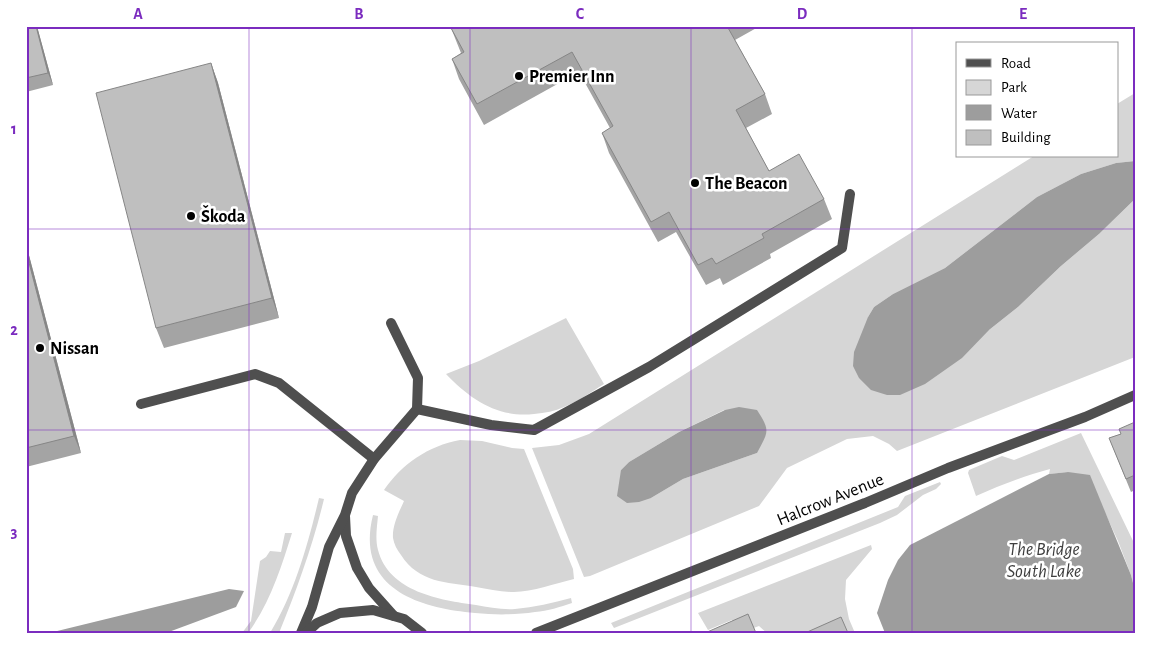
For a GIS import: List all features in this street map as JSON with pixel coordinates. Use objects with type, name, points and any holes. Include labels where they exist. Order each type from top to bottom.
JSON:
[{"type":"street","points":[[417,409],[491,425],[534,430],[649,367],[842,248],[850,194]]},
{"type":"street","points":[[300,633],[312,607],[329,548],[345,515],[352,493],[374,459],[417,409],[418,378],[391,323]]},
{"type":"street","points":[[141,404],[255,374],[279,383],[374,459]]},
{"type":"street","name":"Halcrow Avenue","points":[[536,633],[865,504],[948,468],[1085,417],[1135,395]]},
{"type":"street","points":[[345,515],[346,536],[357,568],[369,588],[394,616]]},
{"type":"street","points":[[306,633],[317,623],[340,613],[373,610],[404,619],[422,633]]},
{"type":"green space","points":[[1135,93],[1135,161],[1116,163],[1081,174],[1037,197],[945,268],[893,294],[874,307],[868,317],[989,330],[1018,307],[1135,199],[1135,357],[897,451],[889,444],[873,436],[847,439],[787,468],[759,506],[584,577],[532,448],[559,445],[589,434],[1031,158],[1118,158],[1118,103]],"holes":[[[724,410],[757,453],[683,479],[651,498],[621,470],[629,462],[679,432]]]},
{"type":"green space","points":[[566,318],[604,384],[569,405],[557,410],[534,414],[509,413],[497,410],[465,392],[446,374],[479,361]]},
{"type":"green space","points":[[1081,433],[1135,545],[1135,591],[1131,575],[1106,515],[1068,472],[1049,474],[1050,469],[1012,481],[976,496],[968,473],[969,470],[1002,456],[1014,460]]},
{"type":"green space","points":[[460,440],[482,441],[524,449],[573,569],[574,579],[529,591],[505,592],[434,580],[416,571],[408,564],[397,549],[393,538],[395,524],[404,501],[384,490],[399,472],[417,458],[437,447]]},
{"type":"green space","points":[[940,482],[941,484],[936,489],[923,495],[897,515],[880,523],[614,628],[611,623],[898,507],[905,496]]},
{"type":"green space","points":[[319,498],[324,499],[298,583],[279,633],[270,633],[294,584]]},
{"type":"green space","points":[[373,515],[378,516],[377,546],[384,564],[393,576],[404,585],[447,600],[505,609],[536,606],[571,598],[572,603],[554,609],[520,614],[498,614],[453,610],[432,606],[412,599],[395,589],[382,576],[373,560],[370,540]]},
{"type":"green space","points":[[285,533],[292,533],[274,585],[256,622],[248,633],[242,633],[251,621],[260,561],[270,551],[281,552]]},
{"type":"green space","points":[[871,545],[872,549],[846,580],[845,599],[849,619],[855,633],[767,633],[759,626],[737,633],[732,620],[708,630],[698,613]]},
{"type":"water","points":[[1135,161],[1135,199],[1018,307],[989,330],[962,358],[925,384],[900,395],[887,395],[871,390],[859,378],[853,366],[854,352],[874,307],[893,294],[945,268],[1037,197],[1081,174],[1116,163]]},
{"type":"water","points":[[739,407],[757,410],[766,427],[766,436],[757,453],[683,479],[651,498],[639,502],[627,503],[617,496],[621,470],[629,462],[679,432],[725,410]]},
{"type":"water","name":"The Bridge South Lake","points":[[1068,472],[1090,475],[1131,575],[1135,591],[1135,633],[885,633],[877,613],[888,580],[898,560],[910,545],[1049,474]]},
{"type":"water","points":[[229,589],[244,591],[236,607],[166,633],[49,633]]},
{"type":"building","points":[[26,26],[36,26],[48,73],[26,78]]},
{"type":"building","points":[[454,26],[727,26],[765,94],[736,110],[769,171],[799,154],[824,199],[762,234],[764,238],[716,264],[712,258],[698,265],[669,212],[651,222],[602,133],[613,126],[572,52],[477,104],[452,59],[464,52],[451,28]]},
{"type":"building","name":"Škoda","points":[[211,63],[272,298],[156,328],[96,93]]},
{"type":"building","name":"Nissan","points":[[26,251],[74,436],[26,448]]},
{"type":"building","points":[[1135,422],[1135,475],[1126,479],[1109,438],[1121,434],[1119,429]]},
{"type":"building","points":[[748,614],[756,633],[705,633]]},
{"type":"building","points":[[841,617],[848,633],[805,633]]},
{"type":"place","name":"Premier Inn","points":[[519,76]]},
{"type":"place","name":"The Beacon","points":[[695,183]]},
{"type":"place","name":"Škoda","points":[[191,216]]},
{"type":"place","name":"Nissan","points":[[40,348]]}]
